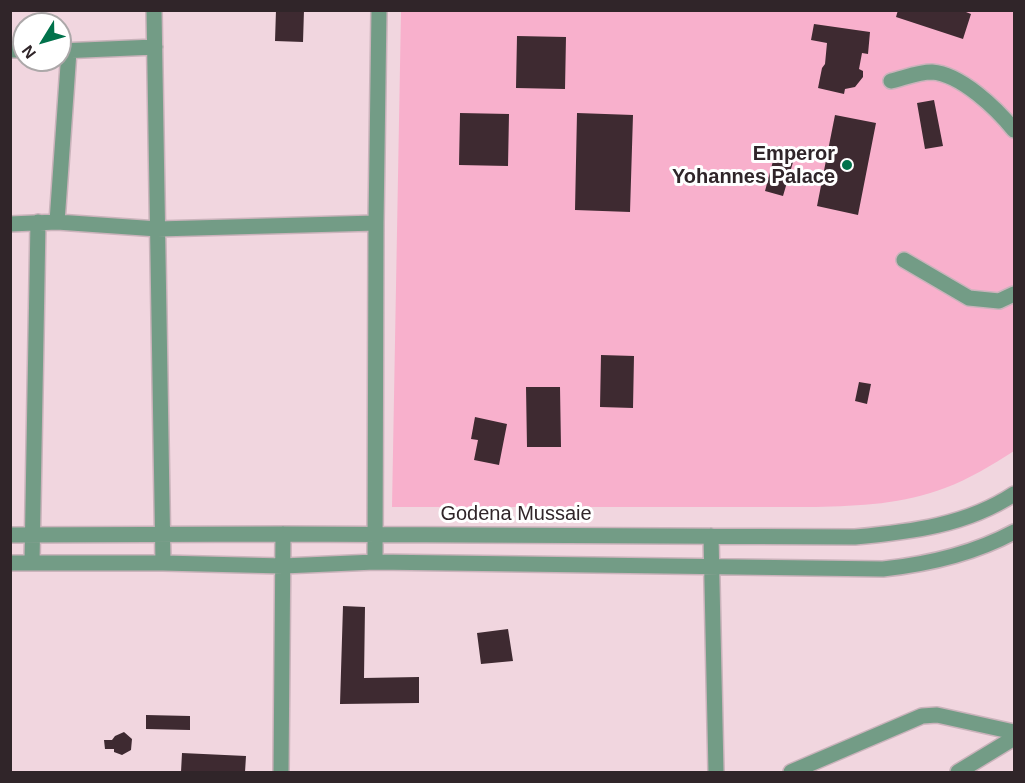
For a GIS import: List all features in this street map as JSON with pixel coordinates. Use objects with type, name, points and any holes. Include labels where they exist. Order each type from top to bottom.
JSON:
[{"type":"street","points":[[154,10],[163,563]]},
{"type":"street","points":[[375,562],[379,10]]},
{"type":"street","points":[[72,51],[155,47]]},
{"type":"street","points":[[57,222],[63,72]]},
{"type":"street","points":[[891,81],[922,73],[941,74],[981,97],[1014,130]]},
{"type":"street","points":[[32,562],[38,222]]},
{"type":"street","points":[[10,224],[57,222],[158,229],[376,224]]},
{"type":"street","points":[[904,260],[969,298],[999,302],[1014,294]]},
{"type":"street","name":"Godena Mussaie","points":[[10,535],[375,534],[855,537],[913,531],[971,517],[1014,494]]},
{"type":"street","points":[[10,563],[284,566],[375,562],[884,569],[907,567],[953,557],[976,550],[1014,532]]},
{"type":"street","points":[[281,772],[283,534]]},
{"type":"street","points":[[711,536],[716,772]]},
{"type":"street","points":[[791,772],[922,716],[937,715],[1014,732]]},
{"type":"street","points":[[958,772],[1014,738]]},
{"type":"shaded area","name":"Emperor Yohannes Palace","points":[[401,11],[1014,11],[1014,451],[972,476],[945,488],[914,498],[865,505],[392,507]]},
{"type":"building","points":[[276,10],[304,10],[303,42],[275,41]]},
{"type":"building","points":[[898,10],[961,10],[971,14],[963,39],[896,17]]},
{"type":"building","points":[[814,24],[870,32],[868,54],[862,53],[859,69],[863,71],[863,77],[855,87],[845,89],[844,94],[818,88],[825,64],[827,43],[811,40]]},
{"type":"building","points":[[517,36],[566,37],[565,89],[516,88]]},
{"type":"building","points":[[934,100],[943,146],[925,149],[917,103]]},
{"type":"building","points":[[460,113],[509,114],[508,166],[459,165]]},
{"type":"building","points":[[577,113],[633,115],[630,212],[575,210]]},
{"type":"building","name":"Emperor Yohannes Palace","points":[[835,115],[876,123],[858,215],[817,206]]},
{"type":"building","points":[[777,146],[796,152],[783,196],[765,191]]},
{"type":"building","points":[[601,355],[634,356],[633,408],[600,407]]},
{"type":"building","points":[[859,382],[871,384],[867,404],[855,401]]},
{"type":"building","points":[[526,387],[560,387],[561,447],[527,447]]},
{"type":"building","points":[[475,417],[507,424],[499,465],[474,460],[478,440],[471,439]]},
{"type":"building","points":[[343,606],[365,607],[364,678],[419,677],[419,703],[340,704]]},
{"type":"building","points":[[508,629],[513,661],[481,664],[477,633]]},
{"type":"building","points":[[146,715],[190,716],[190,730],[146,729]]},
{"type":"building","points":[[124,732],[132,739],[131,750],[122,755],[114,752],[114,749],[105,749],[104,740],[112,740]]},
{"type":"building","points":[[182,753],[246,756],[245,772],[181,772]]},
{"type":"place","name":"Emperor Yohannes Palace","points":[[847,165]]}]
